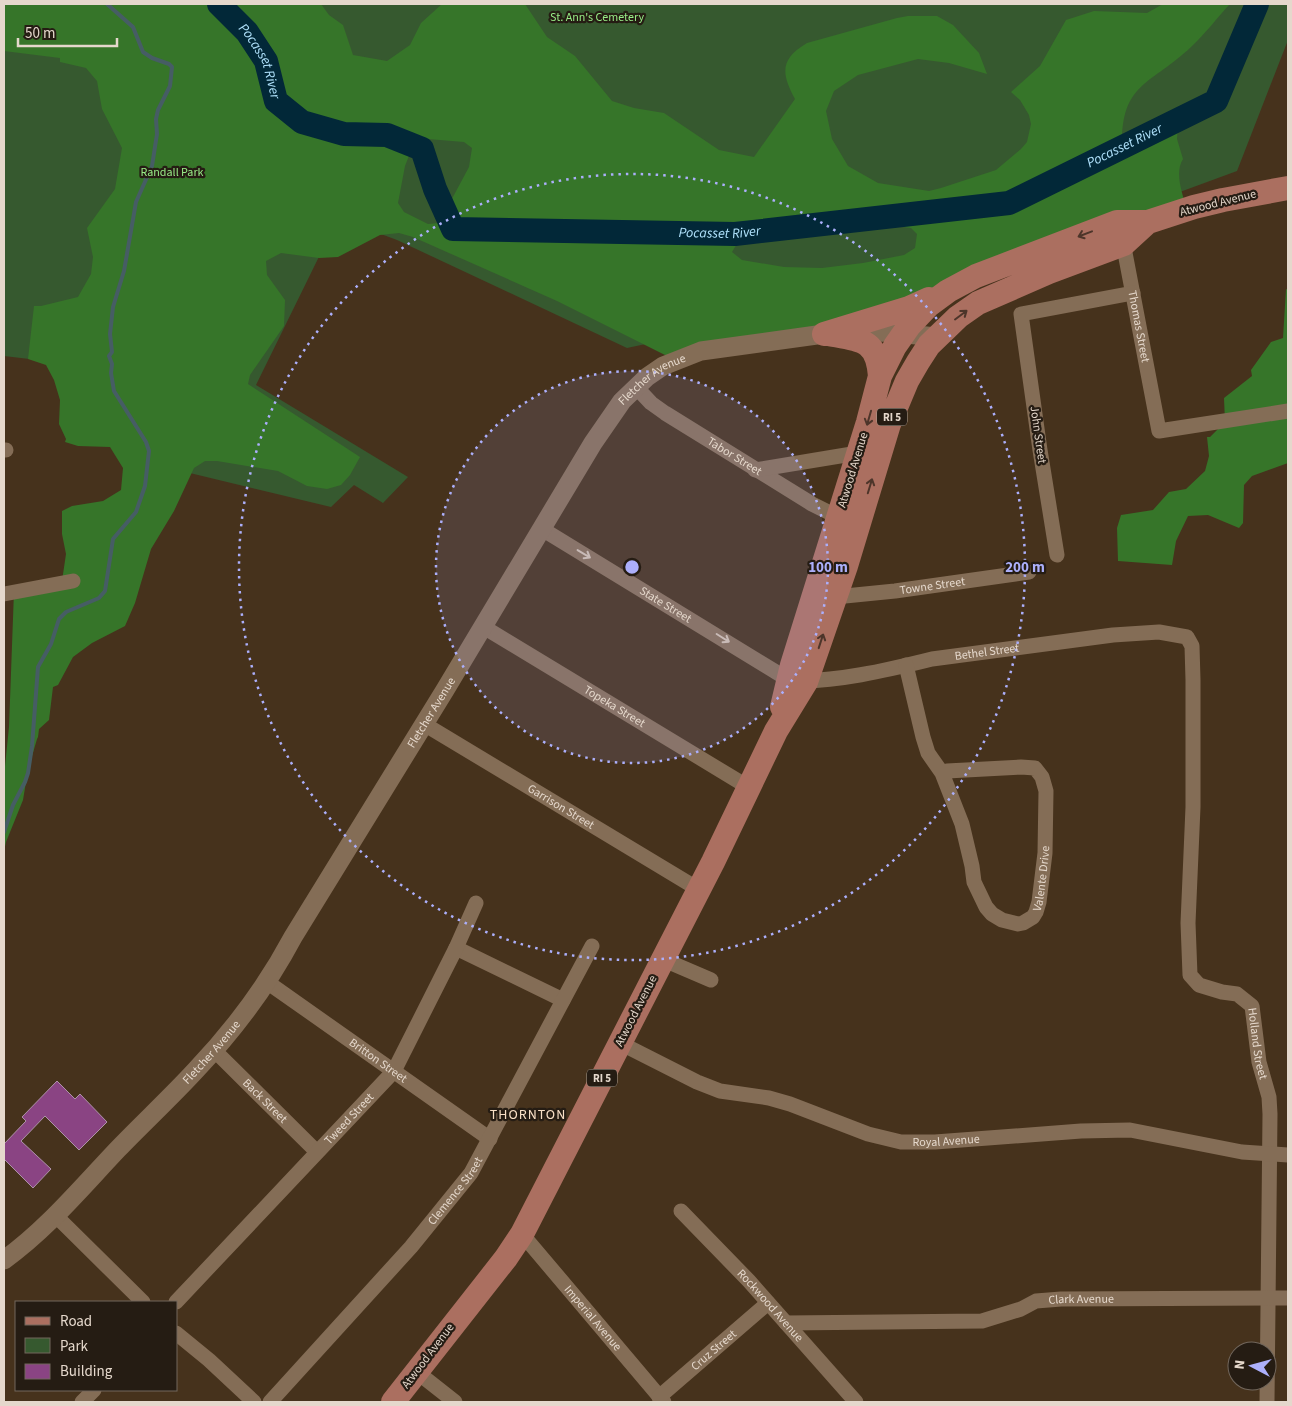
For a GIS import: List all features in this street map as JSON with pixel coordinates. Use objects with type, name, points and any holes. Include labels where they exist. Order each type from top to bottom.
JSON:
[{"type":"main road","name":"Atwood Avenue","points":[[798,681],[838,517],[880,376],[903,334],[929,305],[948,291],[976,276],[1117,222],[1148,222],[1194,207],[1288,188]]},
{"type":"main road","name":"Atwood Avenue","points":[[393,1402],[506,1258],[522,1234],[637,1012],[662,958],[776,731],[835,597],[893,415],[907,380],[918,362],[937,338],[958,317],[978,303],[1049,272],[1124,244],[1148,222]]},
{"type":"main road","points":[[824,334],[909,308],[948,291]]},
{"type":"main road","points":[[824,334],[865,342],[874,351],[879,364],[880,376]]},
{"type":"street","name":"Thomas Street","points":[[1117,222],[1124,244],[1159,431],[1288,411]]},
{"type":"street","name":"John Street","points":[[1058,555],[1040,450],[1022,314],[1133,293]]},
{"type":"street","name":"Fletcher Avenue","points":[[4,1260],[56,1216],[214,1050],[257,997],[593,443],[622,401],[636,387],[663,366],[700,351],[824,334],[885,332],[937,338]]},
{"type":"street","name":"Tabor Street","points":[[636,387],[665,413],[755,470],[838,517]]},
{"type":"street","points":[[755,470],[858,453]]},
{"type":"street","name":"State Street","points":[[542,529],[798,681]]},
{"type":"street","name":"Towne Street","points":[[835,597],[895,591],[1029,572]]},
{"type":"street","points":[[4,594],[73,581]]},
{"type":"street","name":"Topeka Street","points":[[482,626],[748,787]]},
{"type":"street","name":"Bethel Street","points":[[798,681],[906,665],[932,658],[1113,635],[1159,632],[1187,636]]},
{"type":"street","name":"Holland Street","points":[[1187,636],[1192,646],[1192,807],[1188,923],[1190,975],[1199,985],[1222,992],[1237,994],[1252,1006],[1259,1062],[1269,1097],[1267,1402]]},
{"type":"street","name":"Valente Drive","points":[[906,665],[928,753],[942,773],[962,824],[974,882],[986,907],[1002,920],[1023,924],[1033,917],[1039,902],[1045,844],[1046,791],[1042,777],[1035,768],[1020,767],[947,771],[942,773]]},
{"type":"street","name":"Garrison Street","points":[[424,724],[698,889]]},
{"type":"street","name":"Tweed Street","points":[[177,1301],[394,1071],[456,948],[476,903]]},
{"type":"street","name":"Clemence Street","points":[[270,1402],[411,1247],[471,1173],[592,946]]},
{"type":"street","points":[[456,948],[563,1000]]},
{"type":"street","points":[[662,958],[710,980]]},
{"type":"street","name":"Britton Street","points":[[267,982],[490,1140]]},
{"type":"street","name":"Royal Avenue","points":[[620,1042],[696,1082],[720,1091],[769,1098],[790,1104],[868,1134],[901,1142],[935,1142],[1081,1131],[1130,1130],[1232,1150],[1288,1155]]},
{"type":"street","name":"Back Street","points":[[214,1050],[317,1152]]},
{"type":"street","name":"Rockwood Avenue","points":[[681,1211],[749,1281],[856,1402]]},
{"type":"street","points":[[56,1216],[142,1301]]},
{"type":"street","name":"Imperial Avenue","points":[[522,1234],[662,1400]]},
{"type":"street","name":"Clark Avenue","points":[[786,1323],[982,1321],[1021,1309],[1036,1302],[1061,1299],[1288,1298]]},
{"type":"street","name":"Cruz Street","points":[[662,1400],[768,1303]]},
{"type":"street","points":[[178,1334],[254,1402]]},
{"type":"street","points":[[417,1372],[455,1402]]},
{"type":"street","points":[[82,1402],[93,1391]]},
{"type":"green space","name":"Randall Park","points":[[4,4],[1288,4],[1288,40],[1237,171],[854,312],[749,322],[627,348],[397,240],[338,218],[256,385],[408,477],[383,503],[354,485],[331,507],[165,467],[122,370],[4,356]]},
{"type":"green space","name":"Randall Park","points":[[4,4],[321,4],[329,15],[343,25],[353,55],[387,61],[410,45],[421,23],[442,4],[525,4],[547,37],[575,56],[612,101],[634,108],[664,113],[719,150],[754,157],[795,99],[787,82],[786,67],[792,55],[798,49],[807,43],[897,18],[937,16],[953,25],[979,53],[987,74],[949,63],[918,59],[858,75],[834,91],[826,111],[832,139],[848,166],[878,183],[929,191],[996,170],[1027,142],[1031,124],[1029,115],[1020,100],[1011,92],[1040,66],[1066,20],[1094,11],[1147,13],[1163,4],[1230,4],[1191,47],[1141,87],[1127,109],[1123,125],[1122,146],[1128,148],[1178,125],[1177,139],[1183,159],[1180,165],[1179,177],[1186,208],[866,321],[671,358],[557,301],[413,237],[399,233],[380,235],[338,257],[319,258],[281,253],[266,261],[267,275],[285,300],[284,326],[250,375],[248,384],[360,457],[350,475],[341,485],[327,489],[307,486],[278,471],[217,461],[205,461],[194,468],[174,511],[151,549],[135,603],[125,626],[92,643],[73,657],[58,685],[53,687],[49,720],[39,729],[28,770],[23,800],[4,851],[4,776],[9,727],[14,591],[62,581],[66,554],[62,534],[62,511],[72,506],[103,501],[121,490],[123,468],[110,447],[78,446],[65,442],[66,439],[59,424],[60,400],[54,380],[46,365],[28,359],[34,306],[78,297],[91,274],[93,257],[87,228],[115,189],[122,148],[102,109],[97,81],[86,68],[60,62],[60,58],[4,51]],"holes":[[[428,139],[464,142],[472,148],[469,167],[439,223],[428,224],[404,212],[398,203],[405,166],[412,148],[420,141]],[[772,221],[875,223],[911,228],[917,234],[915,248],[904,255],[822,268],[784,267],[742,260],[732,252],[753,228]]]},
{"type":"green space","points":[[1286,289],[1288,290],[1288,463],[1252,476],[1244,485],[1243,523],[1239,528],[1208,515],[1188,516],[1176,541],[1172,565],[1118,561],[1117,528],[1121,515],[1153,510],[1169,492],[1186,489],[1205,471],[1209,456],[1207,437],[1210,437],[1225,422],[1224,398],[1252,376],[1251,370],[1271,342],[1283,338]]},
{"type":"building","points":[[57,1081],[75,1099],[80,1094],[107,1122],[79,1150],[45,1116],[21,1141],[51,1169],[33,1188],[4,1159],[4,1144],[26,1121],[22,1117]]},
{"type":"waterway","points":[[4,832],[13,805],[28,773],[38,667],[51,644],[59,619],[66,612],[99,598],[105,591],[113,539],[136,512],[145,486],[149,451],[146,442],[114,391],[111,373],[112,364],[109,356],[112,352],[110,334],[113,307],[124,271],[136,202],[152,166],[157,134],[156,119],[158,110],[170,86],[172,67],[143,52],[133,27],[107,4]]},
{"type":"waterway","name":"Pocasset River","points":[[219,4],[247,32],[266,61],[276,101],[302,122],[344,134],[387,135],[422,149],[435,189],[453,229],[735,234],[1009,203],[1216,101],[1257,4]]},
{"type":"district","name":"THORNTON","points":[[528,1115]]},
{"type":"park label","name":"St. Ann's Cemetery","points":[[597,17]]}]
